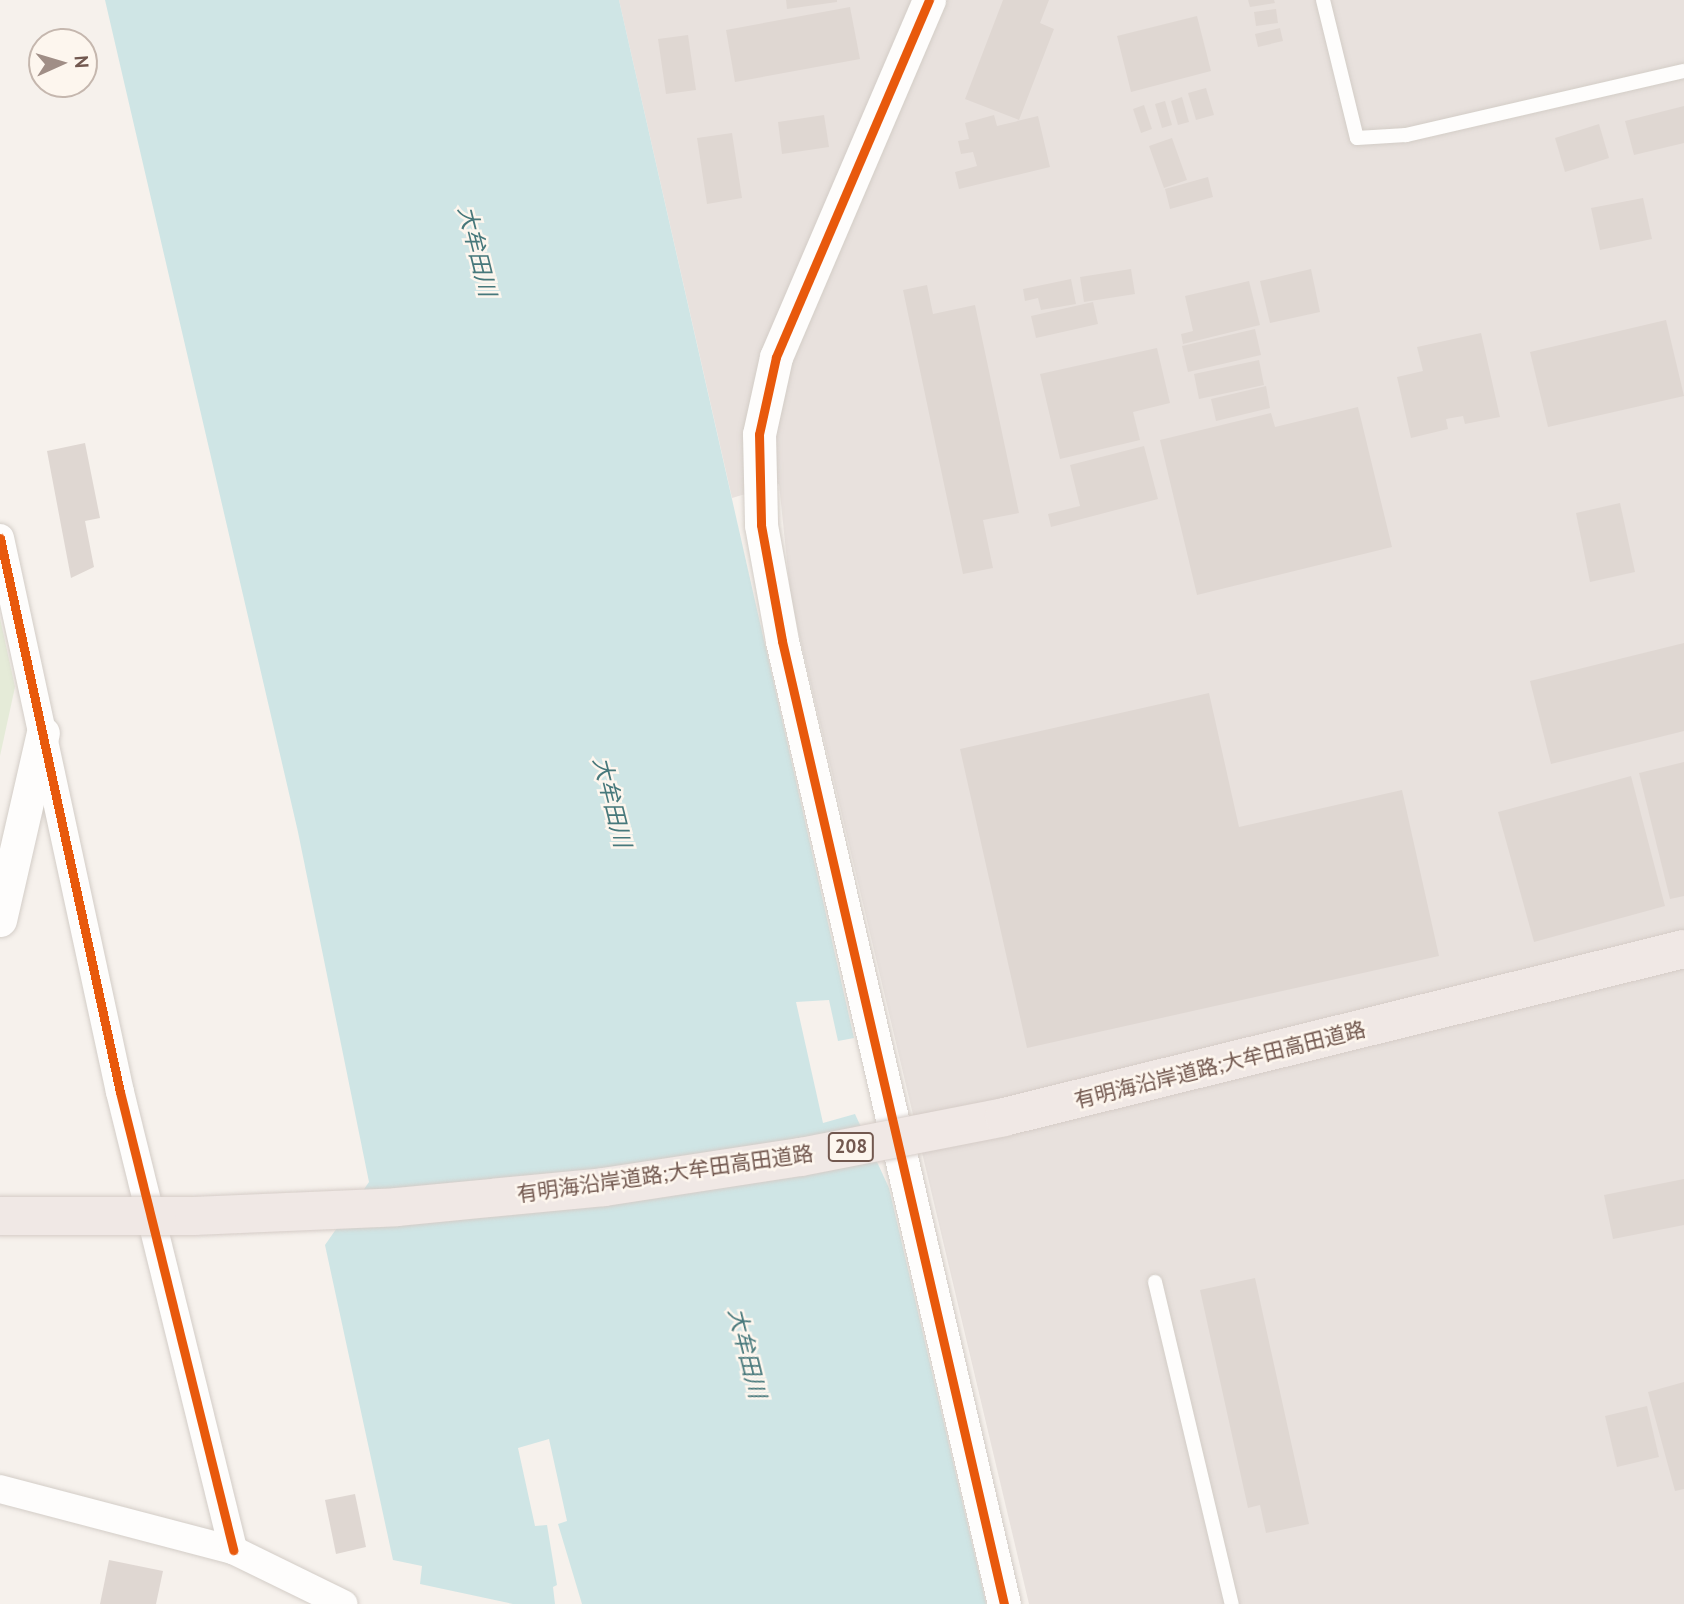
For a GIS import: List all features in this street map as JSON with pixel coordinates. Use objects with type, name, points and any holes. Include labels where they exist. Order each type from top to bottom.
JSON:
[{"type":"highway","name":"有明海沿岸道路;大牟田高田道路","points":[[0,1216],[194,1216],[397,1206],[604,1187],[801,1157],[1004,1117],[1684,949]]},
{"type":"street","points":[[929,0],[776,357],[759,434],[761,525],[782,641],[1004,1604]]},
{"type":"street","points":[[0,538],[120,1092],[233,1550]]},
{"type":"street","points":[[0,920],[43,733]]},
{"type":"street","points":[[0,1489],[233,1550],[343,1604]]},
{"type":"lane","points":[[1323,0],[1357,138],[1406,135],[1684,71]]},
{"type":"lane","points":[[1155,1282],[1232,1604]]},
{"type":"shaded area","points":[[619,0],[1684,0],[1684,1604],[1029,1604],[791,600],[779,484],[732,498]]},
{"type":"green space","points":[[0,618],[15,687],[0,756]]},
{"type":"water","name":"大牟田川","points":[[105,0],[619,0],[854,1038],[838,1041],[829,1000],[796,1002],[823,1123],[855,1114],[889,1188],[986,1604],[582,1604],[558,1524],[567,1521],[549,1439],[518,1448],[535,1526],[547,1525],[557,1585],[553,1587],[555,1604],[513,1604],[420,1584],[422,1566],[393,1560],[325,1245],[369,1182],[298,832]]},
{"type":"building","points":[[786,0],[837,0],[837,2],[787,9]]},
{"type":"building","points":[[1003,0],[1049,0],[1040,23],[1054,29],[1019,120],[965,99]]},
{"type":"building","points":[[1248,0],[1274,0],[1275,3],[1250,7]]},
{"type":"building","points":[[850,7],[860,59],[735,82],[726,30]]},
{"type":"building","points":[[1276,9],[1278,23],[1256,26],[1254,12]]},
{"type":"building","points":[[1197,16],[1211,71],[1131,92],[1117,36]]},
{"type":"building","points":[[1280,28],[1283,41],[1258,47],[1255,34]]},
{"type":"building","points":[[688,35],[696,90],[666,94],[658,39]]},
{"type":"building","points":[[1206,88],[1214,115],[1196,120],[1188,93]]},
{"type":"building","points":[[1182,97],[1189,122],[1178,125],[1171,101]]},
{"type":"building","points":[[1165,101],[1172,125],[1162,128],[1155,104]]},
{"type":"building","points":[[1144,105],[1152,129],[1141,133],[1133,109]]},
{"type":"building","points":[[1684,106],[1684,143],[1634,155],[1625,121]]},
{"type":"building","points":[[824,115],[829,147],[782,154],[778,122]]},
{"type":"building","points":[[994,115],[997,126],[1038,116],[1050,167],[959,189],[955,172],[977,166],[973,152],[961,154],[958,141],[969,139],[965,123]]},
{"type":"building","points":[[1599,124],[1609,158],[1565,172],[1555,138]]},
{"type":"building","points":[[732,133],[742,198],[707,204],[697,138]]},
{"type":"building","points":[[1172,138],[1187,180],[1164,188],[1149,146]]},
{"type":"building","points":[[1208,177],[1213,197],[1170,209],[1165,189]]},
{"type":"building","points":[[1643,198],[1652,239],[1600,250],[1591,208]]},
{"type":"building","points":[[1131,269],[1135,294],[1084,302],[1080,277]]},
{"type":"building","points":[[1311,269],[1320,312],[1270,323],[1260,281]]},
{"type":"building","points":[[1071,279],[1076,304],[1041,310],[1038,298],[1025,301],[1023,289]]},
{"type":"building","points":[[1249,281],[1260,325],[1183,344],[1181,334],[1193,331],[1185,296]]},
{"type":"building","points":[[927,285],[933,314],[975,305],[1019,513],[983,520],[993,568],[963,574],[903,290]]},
{"type":"building","points":[[1093,302],[1098,324],[1036,338],[1031,316]]},
{"type":"building","points":[[1666,320],[1684,396],[1548,427],[1530,352]]},
{"type":"building","points":[[1255,329],[1261,355],[1188,372],[1182,346]]},
{"type":"building","points":[[1481,333],[1500,417],[1465,424],[1463,416],[1446,419],[1448,429],[1411,438],[1397,377],[1423,371],[1417,347]]},
{"type":"building","points":[[1157,348],[1170,403],[1133,412],[1140,440],[1060,459],[1040,374]]},
{"type":"building","points":[[1259,360],[1264,385],[1199,399],[1194,374]]},
{"type":"building","points":[[1266,386],[1270,408],[1216,421],[1211,399]]},
{"type":"building","points":[[1358,407],[1392,547],[1197,595],[1160,440],[1271,413],[1275,427]]},
{"type":"building","points":[[85,443],[100,518],[85,521],[94,567],[71,578],[47,451]]},
{"type":"building","points":[[1144,446],[1158,499],[1051,527],[1048,514],[1080,506],[1070,465]]},
{"type":"building","points":[[1620,503],[1635,572],[1590,582],[1576,513]]},
{"type":"building","points":[[1684,643],[1684,731],[1551,764],[1530,681]]},
{"type":"building","points":[[1209,693],[1239,827],[1402,790],[1439,956],[1027,1048],[960,749]]},
{"type":"building","points":[[1684,762],[1684,896],[1670,899],[1639,773]]},
{"type":"building","points":[[1631,776],[1665,906],[1534,942],[1498,812]]},
{"type":"building","points":[[1684,1179],[1684,1225],[1613,1239],[1604,1195]]},
{"type":"building","points":[[1255,1278],[1309,1524],[1266,1533],[1260,1505],[1248,1508],[1200,1290]]},
{"type":"building","points":[[1684,1382],[1684,1489],[1675,1491],[1648,1392]]},
{"type":"building","points":[[1647,1406],[1659,1457],[1617,1467],[1605,1416]]},
{"type":"building","points":[[355,1494],[366,1547],[336,1554],[325,1500]]},
{"type":"building","points":[[109,1560],[163,1571],[156,1604],[100,1604]]},
{"type":"cycle path","points":[[929,0],[776,357],[759,434],[761,525],[782,641],[1004,1604]]},
{"type":"cycle path","points":[[0,538],[120,1092],[233,1550]]}]
